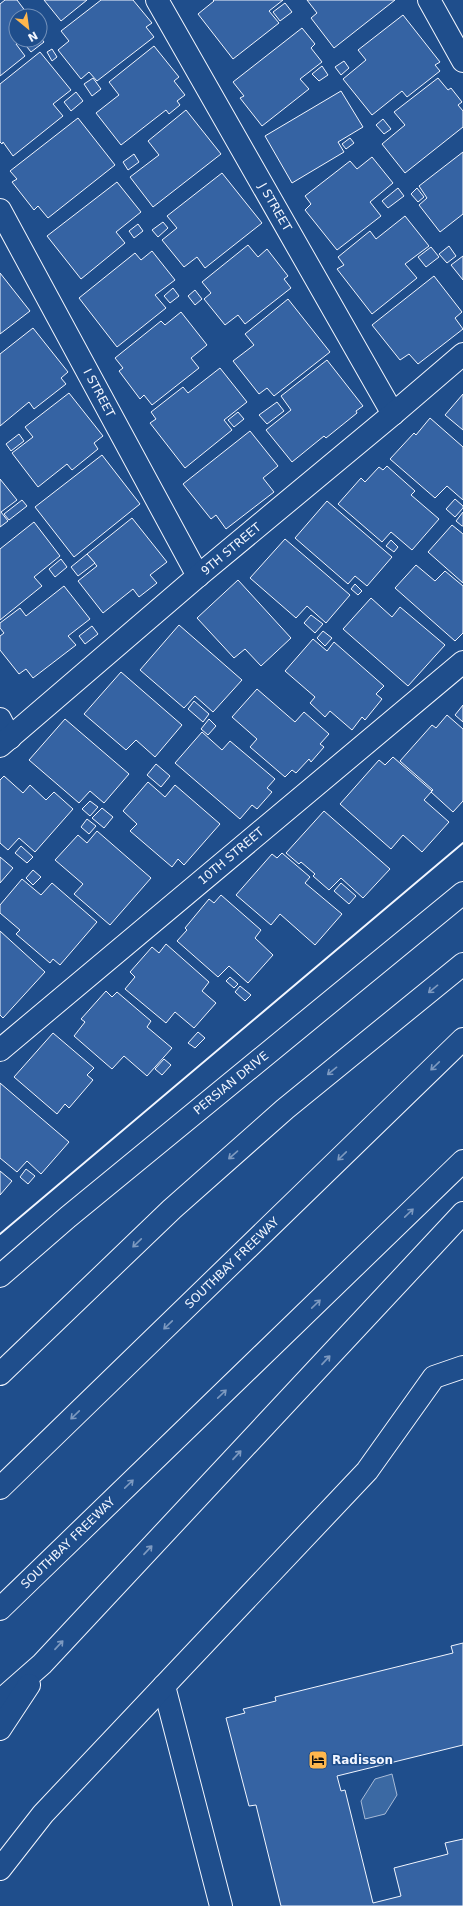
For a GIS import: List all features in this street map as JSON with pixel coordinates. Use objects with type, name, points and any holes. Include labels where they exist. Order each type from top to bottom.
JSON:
[{"type":"main road","name":"J STREET","points":[[157,0],[394,414]]},
{"type":"main road","points":[[429,0],[463,61]]},
{"type":"main road","name":"I STREET","points":[[0,210],[198,576]]},
{"type":"main road","name":"9TH STREET","points":[[3,734],[198,576],[394,414],[463,354]]},
{"type":"main road","name":"10TH STREET","points":[[0,1050],[463,662]]},
{"type":"main road","name":"PERSIAN DRIVE","points":[[0,1276],[80,1207],[463,893]]},
{"type":"main road","points":[[0,1374],[172,1208],[285,1109],[463,964]]},
{"type":"main road","name":"SOUTHBAY FREEWAY","points":[[0,1488],[463,1039]]},
{"type":"main road","name":"SOUTHBAY FREEWAY","points":[[0,1609],[463,1161]]},
{"type":"main road","points":[[0,1700],[42,1664],[463,1213]]},
{"type":"main road","points":[[0,1868],[43,1814],[367,1471],[434,1377],[463,1367]]},
{"type":"main road","points":[[0,1729],[42,1664]]},
{"type":"main road","points":[[164,1686],[221,1906]]},
{"type":"water","points":[[392,1774],[397,1795],[385,1814],[365,1819],[361,1801],[375,1779]]},
{"type":"building","points":[[5,0],[17,0],[23,8],[8,8],[8,48],[19,48],[25,56],[0,76],[0,4]]},
{"type":"building","points":[[44,0],[87,0],[61,21]]},
{"type":"building","points":[[101,0],[133,0],[152,23],[146,27],[154,37],[97,81],[89,72],[81,79],[58,50],[69,41],[61,31]]},
{"type":"building","points":[[213,0],[283,0],[269,11],[279,23],[233,59],[198,14],[214,1]]},
{"type":"building","points":[[307,0],[395,0],[334,48],[311,18],[317,13]]},
{"type":"building","points":[[285,3],[292,12],[280,21],[273,12]]},
{"type":"building","points":[[403,15],[440,62],[435,65],[440,71],[407,97],[402,91],[372,115],[343,79],[366,60],[358,50]]},
{"type":"building","points":[[302,28],[315,44],[311,48],[322,62],[300,79],[309,89],[262,126],[240,98],[244,96],[233,82]]},
{"type":"building","points":[[154,46],[179,77],[174,81],[185,95],[177,101],[180,105],[169,114],[166,110],[121,145],[96,113],[119,95],[109,82]]},
{"type":"building","points":[[28,48],[36,48],[31,52]]},
{"type":"building","points":[[52,49],[57,57],[52,61],[47,52]]},
{"type":"building","points":[[40,52],[71,90],[53,104],[63,116],[13,156],[3,142],[2,144],[0,142],[0,84]]},
{"type":"building","points":[[344,61],[349,68],[341,75],[335,67]]},
{"type":"building","points":[[322,66],[328,75],[319,81],[312,74]]},
{"type":"building","points":[[93,78],[101,89],[92,96],[84,84]]},
{"type":"building","points":[[438,78],[448,90],[451,88],[462,102],[458,105],[463,111],[463,127],[405,173],[382,144],[405,125],[394,112]]},
{"type":"building","points":[[341,91],[363,127],[338,142],[344,152],[292,183],[265,136]]},
{"type":"building","points":[[76,92],[83,101],[71,111],[64,102]]},
{"type":"building","points":[[186,110],[221,154],[153,207],[130,177],[159,155],[148,141]]},
{"type":"building","points":[[78,118],[115,165],[48,218],[38,206],[34,210],[12,182],[17,179],[10,171]]},
{"type":"building","points":[[383,119],[391,129],[384,134],[376,125]]},
{"type":"building","points":[[350,138],[354,143],[346,149],[342,144]]},
{"type":"building","points":[[463,152],[463,214],[440,232],[419,205],[427,198],[419,186]]},
{"type":"building","points":[[134,154],[139,162],[128,170],[123,162]]},
{"type":"building","points":[[372,157],[393,183],[370,202],[381,216],[337,250],[305,210],[311,204],[305,196],[350,161],[357,169]]},
{"type":"building","points":[[222,173],[262,223],[205,268],[197,257],[184,267],[162,240],[177,228],[167,216]]},
{"type":"building","points":[[117,182],[141,212],[116,232],[125,243],[81,279],[47,236]]},
{"type":"building","points":[[398,188],[404,196],[388,208],[382,201]]},
{"type":"building","points":[[417,188],[424,197],[418,202],[411,194]]},
{"type":"building","points":[[405,216],[429,246],[405,264],[417,278],[372,314],[337,269],[344,265],[338,257],[370,231],[376,239]]},
{"type":"building","points":[[163,222],[168,228],[158,237],[152,230]]},
{"type":"building","points":[[138,224],[143,231],[134,238],[129,231]]},
{"type":"building","points":[[248,245],[258,257],[267,249],[288,276],[284,279],[291,288],[245,324],[238,315],[225,325],[204,299],[211,293],[202,282]]},
{"type":"building","points":[[449,246],[456,256],[447,263],[439,254]]},
{"type":"building","points":[[431,247],[439,257],[426,267],[418,257]]},
{"type":"building","points":[[152,251],[175,280],[155,295],[166,308],[117,347],[79,298],[135,253],[141,260]]},
{"type":"building","points":[[463,256],[463,280],[451,265]]},
{"type":"building","points":[[0,273],[30,311],[0,334]]},
{"type":"building","points":[[434,276],[462,312],[455,318],[463,329],[418,364],[409,354],[400,360],[372,325]]},
{"type":"building","points":[[173,288],[179,296],[170,303],[164,296]]},
{"type":"building","points":[[195,290],[202,299],[195,305],[188,296]]},
{"type":"building","points":[[288,299],[330,352],[274,396],[267,388],[259,394],[233,361],[254,345],[245,334]]},
{"type":"building","points":[[181,312],[207,345],[191,358],[199,368],[152,405],[144,395],[140,399],[119,371],[123,368],[115,358],[161,321],[165,325]]},
{"type":"building","points":[[33,328],[68,372],[61,378],[66,384],[34,409],[29,402],[0,426],[0,354]]},
{"type":"building","points":[[327,360],[363,406],[356,411],[357,413],[326,438],[324,436],[292,462],[266,430],[291,410],[281,396]]},
{"type":"building","points":[[220,368],[247,402],[224,420],[232,430],[185,468],[150,423],[156,419],[151,412],[183,387],[188,393]]},
{"type":"building","points":[[69,393],[103,436],[94,443],[98,449],[72,470],[67,464],[38,487],[12,453],[33,437],[25,427]]},
{"type":"building","points":[[463,394],[463,430],[445,415]]},
{"type":"building","points":[[277,402],[284,411],[267,424],[259,415]]},
{"type":"building","points":[[238,412],[244,419],[234,427],[228,420]]},
{"type":"building","points":[[430,418],[463,447],[463,500],[447,486],[435,498],[390,459],[414,433],[416,435]]},
{"type":"building","points":[[250,431],[278,466],[263,478],[274,492],[226,529],[216,515],[211,519],[183,484]]},
{"type":"building","points":[[19,434],[24,441],[11,451],[6,444]]},
{"type":"building","points":[[102,455],[140,504],[74,557],[35,507]]},
{"type":"building","points":[[387,466],[415,491],[411,495],[439,519],[412,550],[391,532],[382,542],[338,504],[361,478],[365,482],[379,467],[383,470]]},
{"type":"building","points":[[0,479],[17,500],[1,512],[8,521],[0,527]]},
{"type":"building","points":[[455,499],[463,506],[463,508],[455,517],[446,509]]},
{"type":"building","points":[[22,500],[27,506],[9,520],[4,514]]},
{"type":"building","points":[[327,501],[392,557],[367,586],[355,576],[348,584],[295,538]]},
{"type":"building","points":[[463,512],[463,526],[462,526],[456,521]]},
{"type":"building","points":[[132,518],[167,562],[150,575],[157,583],[139,597],[133,589],[103,613],[78,581],[97,566],[87,554]]},
{"type":"building","points":[[34,522],[60,556],[34,577],[42,586],[0,620],[0,549]]},
{"type":"building","points":[[452,525],[463,534],[463,583],[428,552]]},
{"type":"building","points":[[285,539],[350,595],[326,623],[307,606],[296,618],[250,578]]},
{"type":"building","points":[[391,540],[398,547],[394,552],[386,546]]},
{"type":"building","points":[[87,554],[95,563],[78,576],[71,567]]},
{"type":"building","points":[[61,559],[67,567],[55,577],[49,569]]},
{"type":"building","points":[[416,565],[435,581],[445,571],[463,586],[463,633],[455,641],[395,588]]},
{"type":"building","points":[[238,580],[291,638],[261,666],[245,649],[234,658],[197,618]]},
{"type":"building","points":[[355,584],[362,591],[358,595],[351,589]]},
{"type":"building","points":[[64,586],[90,619],[68,636],[76,645],[33,678],[26,669],[19,674],[0,650],[0,636],[4,633],[0,628],[0,623],[20,608],[26,616]]},
{"type":"building","points":[[371,598],[392,617],[400,607],[445,645],[408,686],[343,629]]},
{"type":"building","points":[[311,615],[323,624],[315,633],[304,623]]},
{"type":"building","points":[[179,625],[242,680],[213,712],[195,696],[184,708],[140,670]]},
{"type":"building","points":[[92,626],[98,634],[85,644],[79,636]]},
{"type":"building","points":[[323,631],[332,638],[325,646],[317,638]]},
{"type":"building","points":[[313,639],[327,651],[334,642],[384,686],[376,694],[382,699],[365,720],[362,717],[352,730],[330,711],[325,717],[310,703],[315,697],[285,671]]},
{"type":"building","points":[[121,672],[182,725],[155,757],[136,740],[126,750],[84,714]]},
{"type":"building","points":[[257,689],[295,722],[304,712],[329,734],[320,744],[324,747],[311,762],[309,759],[296,773],[292,770],[285,777],[250,747],[257,739],[232,717]]},
{"type":"building","points":[[194,701],[209,714],[203,722],[188,709]]},
{"type":"building","points":[[463,705],[463,722],[455,715]]},
{"type":"building","points":[[447,715],[463,729],[463,801],[453,812],[431,792],[433,790],[400,761],[432,725],[436,728]]},
{"type":"building","points":[[65,719],[129,774],[104,803],[90,791],[79,803],[29,760]]},
{"type":"building","points":[[209,719],[216,726],[208,735],[201,729]]},
{"type":"building","points":[[202,732],[222,750],[230,741],[275,779],[267,788],[272,792],[257,809],[252,805],[240,819],[175,763]]},
{"type":"building","points":[[393,757],[432,791],[424,800],[449,822],[422,852],[403,835],[391,849],[340,804],[379,760],[385,765]]},
{"type":"building","points":[[156,764],[170,776],[161,787],[147,775]]},
{"type":"building","points":[[4,776],[23,793],[30,785],[46,800],[54,792],[73,809],[35,852],[19,838],[8,850],[0,843],[0,780]]},
{"type":"building","points":[[148,782],[165,797],[175,785],[220,824],[184,865],[178,859],[172,867],[130,831],[137,824],[123,811]]},
{"type":"building","points":[[90,801],[98,807],[90,816],[82,809]]},
{"type":"building","points":[[102,808],[113,817],[104,828],[92,818]]},
{"type":"building","points":[[324,811],[390,869],[363,898],[341,878],[329,890],[313,876],[315,874],[301,862],[299,864],[286,853]]},
{"type":"building","points":[[87,819],[96,826],[89,834],[81,827]]},
{"type":"building","points":[[97,831],[151,878],[110,925],[74,894],[83,884],[55,860],[78,835],[87,843]]},
{"type":"building","points":[[21,846],[33,857],[27,863],[15,853]]},
{"type":"building","points":[[282,853],[310,877],[305,883],[342,914],[315,945],[280,914],[271,925],[236,895],[272,854],[277,858]]},
{"type":"building","points":[[0,857],[13,868],[0,883]]},
{"type":"building","points":[[33,870],[41,877],[33,885],[26,878]]},
{"type":"building","points":[[22,879],[41,895],[52,883],[97,922],[60,965],[53,959],[50,963],[16,934],[20,930],[0,913],[0,905]]},
{"type":"building","points":[[341,883],[356,896],[349,904],[334,891]]},
{"type":"building","points":[[221,895],[261,930],[255,938],[273,955],[248,983],[229,966],[218,977],[177,941],[187,930],[185,928],[209,899],[214,903]]},
{"type":"building","points":[[0,931],[45,972],[3,1018],[0,1015]]},
{"type":"building","points":[[166,944],[209,982],[202,991],[216,1003],[194,1028],[175,1012],[166,1023],[125,989],[135,977],[130,972],[152,947],[159,953]]},
{"type":"building","points":[[230,977],[238,984],[234,988],[226,981]]},
{"type":"building","points":[[240,986],[251,995],[245,1001],[235,992]]},
{"type":"building","points":[[106,991],[112,997],[117,992],[151,1021],[147,1027],[172,1048],[147,1076],[124,1056],[112,1069],[74,1036],[85,1022],[81,1019]]},
{"type":"building","points":[[198,1032],[205,1038],[195,1048],[188,1043]]},
{"type":"building","points":[[53,1033],[94,1068],[87,1075],[93,1080],[69,1108],[65,1104],[57,1114],[14,1077]]},
{"type":"building","points":[[164,1059],[171,1065],[162,1075],[155,1069]]},
{"type":"building","points":[[0,1083],[69,1142],[41,1174],[27,1161],[17,1172],[0,1158]]},
{"type":"building","points":[[26,1169],[35,1176],[28,1184],[20,1177]]},
{"type":"building","points":[[0,1171],[12,1181],[0,1195]]},
{"type":"building","name":"Radisson","points":[[463,1643],[463,1745],[337,1776],[341,1791],[345,1790],[373,1903],[401,1896],[394,1868],[448,1854],[445,1843],[463,1839],[463,1906],[281,1906],[256,1805],[249,1806],[226,1718],[245,1713],[243,1709],[276,1701],[275,1697],[453,1653],[451,1646]]},
{"type":"wall","points":[[0,1234],[463,843]]},
{"type":"place","name":"Radisson","points":[[318,1760]]}]
